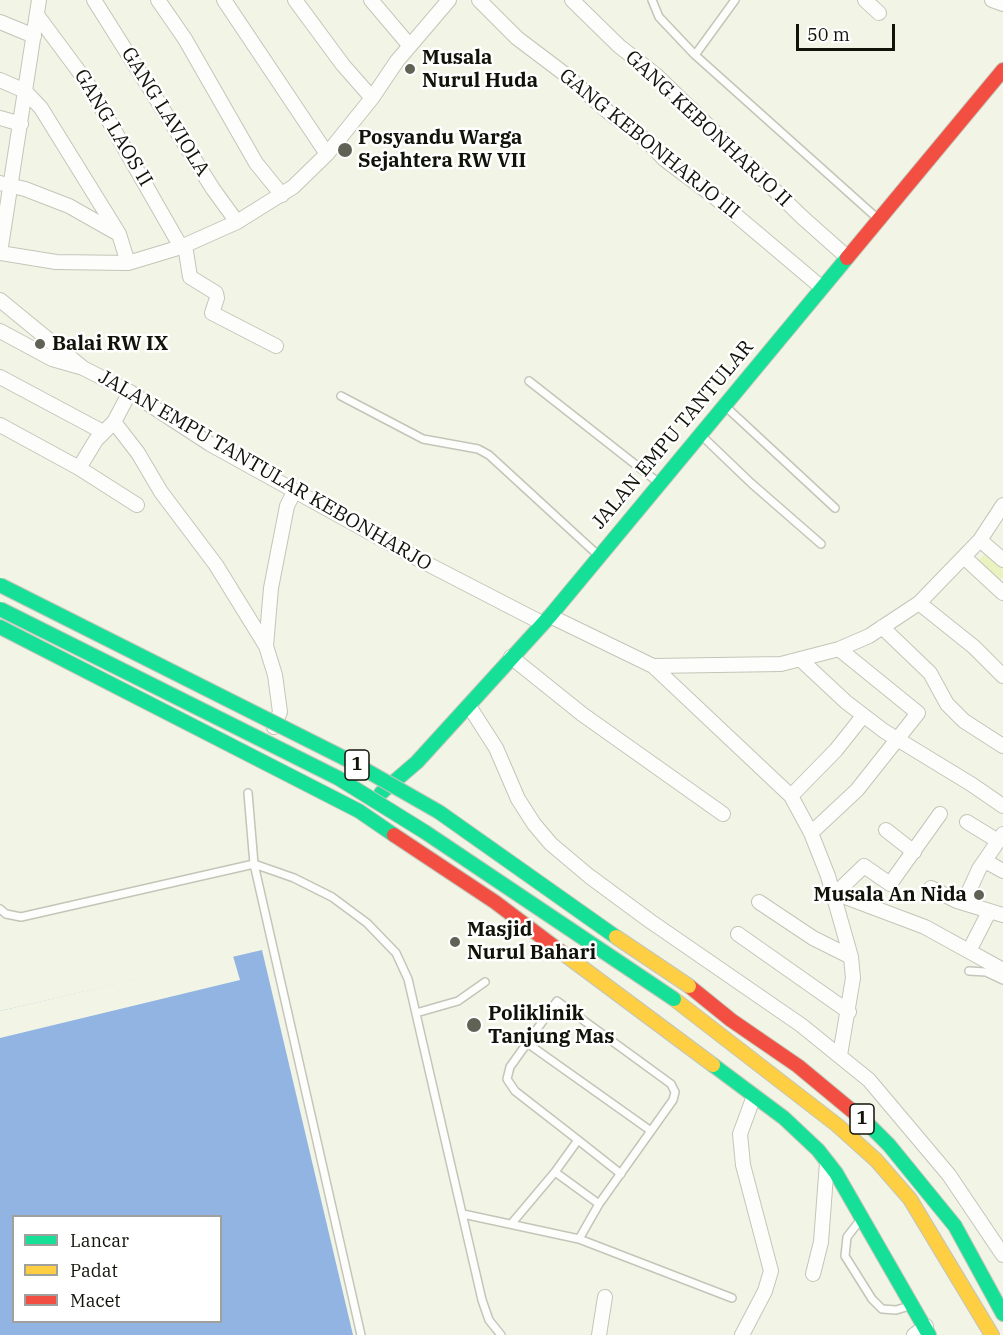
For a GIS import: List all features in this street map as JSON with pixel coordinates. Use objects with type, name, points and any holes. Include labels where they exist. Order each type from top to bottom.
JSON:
[{"type":"main road","name":"JALAN EMPU TANTULAR","points":[[359,811],[417,762],[546,619],[1003,70]]},
{"type":"main road","name":"1","points":[[0,585],[348,760],[439,812],[545,890],[689,986],[731,1020],[798,1066],[849,1106],[889,1145],[955,1226],[1003,1314]]},
{"type":"main road","name":"1","points":[[0,609],[338,778],[425,832],[674,999],[837,1125],[876,1160],[910,1199],[992,1335]]},
{"type":"main road","points":[[0,627],[359,811],[495,902],[784,1118],[827,1161],[863,1217],[927,1330]]},
{"type":"street","points":[[39,0],[21,124],[6,184],[0,253],[56,262],[128,263],[183,246],[237,222],[282,195],[327,154],[410,46],[435,6],[449,0]]},
{"type":"street","name":"GANG LAVIOLA","points":[[94,0],[213,189],[237,222]]},
{"type":"street","points":[[158,0],[184,39],[256,163],[282,195]]},
{"type":"street","points":[[224,0],[327,154]]},
{"type":"street","points":[[296,0],[343,65],[372,98]]},
{"type":"street","points":[[371,0],[410,46]]},
{"type":"street","name":"GANG KEBONHARJO III","points":[[479,0],[517,38],[648,142],[655,151],[712,195],[821,287]]},
{"type":"street","name":"GANG KEBONHARJO II","points":[[572,0],[619,46],[657,75],[802,217],[847,256]]},
{"type":"street","points":[[865,0],[879,13]]},
{"type":"street","points":[[992,0],[1002,2]]},
{"type":"street","name":"GANG LAOS II","points":[[37,15],[86,81],[183,246]]},
{"type":"street","points":[[0,22],[34,36]]},
{"type":"street","points":[[0,80],[25,91],[41,108],[119,234],[128,263]]},
{"type":"street","points":[[0,118],[21,124]]},
{"type":"street","points":[[6,184],[69,206],[119,234]]},
{"type":"street","points":[[183,246],[190,277],[216,293],[217,298],[212,313],[276,346]]},
{"type":"street","name":"JALAN EMPU TANTULAR KEBONHARJO","points":[[0,300],[83,368],[130,392],[210,444],[294,492],[546,619],[653,666]]},
{"type":"street","points":[[0,331],[52,359],[83,368]]},
{"type":"street","points":[[0,377],[103,432]]},
{"type":"street","points":[[79,468],[103,432],[114,422],[130,392]]},
{"type":"street","points":[[114,422],[138,453],[161,492],[216,565],[266,646],[275,675],[280,712],[260,762]]},
{"type":"street","points":[[0,425],[79,468],[137,505]]},
{"type":"street","points":[[266,646],[277,546],[287,506],[294,492]]},
{"type":"street","points":[[653,666],[746,666],[801,660],[838,650],[882,627],[919,603],[980,540],[1003,505]]},
{"type":"street","points":[[980,540],[1003,560]]},
{"type":"street","points":[[964,557],[1003,593]]},
{"type":"street","points":[[919,603],[974,647],[1003,676]]},
{"type":"street","points":[[882,627],[930,673],[947,704],[964,721],[1003,746]]},
{"type":"street","points":[[811,833],[857,790],[917,714],[917,711],[838,650]]},
{"type":"street","points":[[511,657],[591,721],[723,814]]},
{"type":"street","points":[[801,660],[863,716],[896,740],[971,784],[1003,806]]},
{"type":"street","points":[[653,666],[791,796],[811,833],[834,892],[851,957],[853,978],[840,1055]]},
{"type":"street","points":[[469,706],[496,748],[518,799],[534,824],[551,844],[598,883],[840,1055],[868,1080],[949,1175],[1003,1255]]},
{"type":"street","points":[[791,796],[836,750],[863,716]]},
{"type":"street","points":[[834,892],[864,866],[890,884],[940,814]]},
{"type":"street","points":[[964,902],[1000,838],[967,822]]},
{"type":"street","points":[[886,830],[914,852]]},
{"type":"street","points":[[985,861],[1003,871]]},
{"type":"street","points":[[931,888],[964,902],[998,910],[969,951]]},
{"type":"street","points":[[834,892],[916,923],[1003,970]]},
{"type":"street","points":[[759,902],[820,943],[851,957]]},
{"type":"street","points":[[738,934],[849,1012]]},
{"type":"street","points":[[742,1335],[765,1291],[771,1271],[743,1165],[740,1134],[754,1096]]},
{"type":"street","points":[[813,1274],[821,1242],[827,1161]]},
{"type":"street","points":[[599,1335],[605,1297]]},
{"type":"street","points":[[914,1335],[927,1330]]},
{"type":"lane","points":[[652,0],[659,17],[695,54],[878,219]]},
{"type":"lane","points":[[695,54],[735,0]]},
{"type":"lane","points":[[529,381],[658,483]]},
{"type":"lane","points":[[341,396],[423,439],[478,449],[489,455],[599,556]]},
{"type":"lane","points":[[723,405],[835,508]]},
{"type":"lane","points":[[699,433],[751,483],[821,544]]},
{"type":"lane","points":[[248,793],[254,864],[361,1335]]},
{"type":"lane","points":[[0,909],[6,914],[21,917],[254,864],[294,878],[332,897],[367,923],[396,954],[408,979],[482,1300],[489,1320],[501,1335]]},
{"type":"lane","points":[[969,971],[986,972],[1003,980]]},
{"type":"lane","points":[[416,1013],[458,1001],[485,982]]},
{"type":"lane","points":[[579,1239],[599,1204],[621,1174],[673,1100],[675,1092],[671,1084],[557,1000],[510,1067],[507,1079],[515,1090],[621,1174]]},
{"type":"lane","points":[[527,1043],[651,1131]]},
{"type":"lane","points":[[512,1223],[555,1172],[578,1140]]},
{"type":"lane","points":[[555,1172],[599,1204]]},
{"type":"lane","points":[[463,1214],[579,1239],[732,1298]]},
{"type":"lane","points":[[863,1217],[847,1237],[845,1256],[872,1299],[882,1309],[896,1310],[914,1305]]},
{"type":"green space","points":[[986,553],[1003,570],[1003,577],[996,584],[975,564]]},
{"type":"water","points":[[262,950],[353,1335],[0,1335],[0,1011]]},
{"type":"pier","points":[[233,956],[240,980],[0,1038],[0,1011]]},
{"type":"traffic: fast","points":[[381,793],[417,762],[550,616],[847,258]]},
{"type":"traffic: fast","points":[[0,585],[348,760],[439,812],[616,937]]},
{"type":"traffic: fast","points":[[0,609],[338,778],[425,832],[674,999]]},
{"type":"traffic: fast","points":[[0,627],[359,811],[394,835]]},
{"type":"traffic: fast","points":[[713,1065],[784,1118],[818,1150],[836,1173],[929,1335]]},
{"type":"traffic: fast","points":[[868,1124],[889,1145],[955,1226],[1003,1314]]},
{"type":"traffic: slow","points":[[616,937],[689,986]]},
{"type":"traffic: slow","points":[[564,954],[713,1065]]},
{"type":"traffic: slow","points":[[674,999],[837,1125],[876,1160],[910,1199],[992,1335]]},
{"type":"traffic: jam","points":[[847,258],[1003,70]]},
{"type":"traffic: jam","points":[[394,835],[495,902],[564,954]]},
{"type":"traffic: jam","points":[[689,986],[731,1020],[798,1066],[868,1124]]},
{"type":"place","name":"Musala Nurul Huda","points":[[410,69]]},
{"type":"place","name":"Posyandu Warga Sejahtera RW VII","points":[[345,150]]},
{"type":"place","name":"Balai RW IX","points":[[40,344]]},
{"type":"place","name":"Musala An Nida","points":[[979,895]]},
{"type":"place","name":"Masjid Nurul Bahari","points":[[455,942]]},
{"type":"place","name":"Poliklinik Tanjung Mas","points":[[474,1025]]}]
